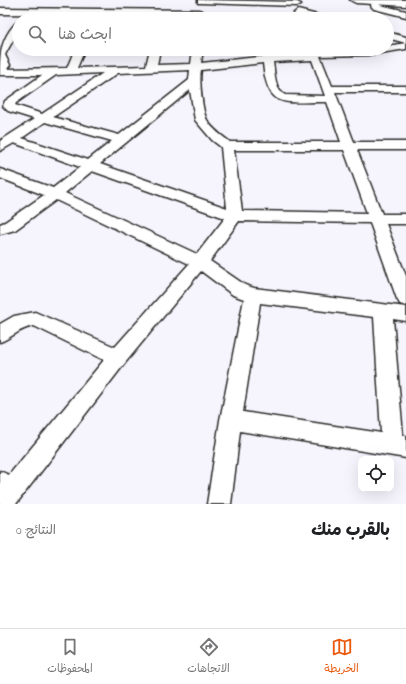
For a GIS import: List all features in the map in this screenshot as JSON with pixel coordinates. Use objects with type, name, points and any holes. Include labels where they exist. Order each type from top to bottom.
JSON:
[{"type":"main road","points":[[356,0],[406,3]]},
{"type":"street","points":[[42,12],[47,0]]},
{"type":"street","points":[[200,12],[201,1],[300,9]]},
{"type":"street","points":[[375,1],[375,6],[377,7],[406,14]]},
{"type":"street","points":[[0,11],[14,12]]},
{"type":"street","points":[[394,37],[406,40]]},
{"type":"street","points":[[0,72],[5,65],[0,54],[10,38]]},
{"type":"street","points":[[394,47],[406,46]]},
{"type":"street","points":[[71,71],[77,56]]},
{"type":"street","points":[[151,68],[154,56]]},
{"type":"street","points":[[197,56],[194,81],[201,120],[216,137],[227,146],[406,146]]},
{"type":"street","points":[[0,72],[54,72],[196,67],[291,56]]},
{"type":"street","points":[[315,56],[406,299]]},
{"type":"street","points":[[268,59],[274,91],[277,96],[283,98],[406,89]]},
{"type":"street","points":[[0,147],[117,69]]},
{"type":"street","points":[[0,81],[15,72]]},
{"type":"street","points":[[54,72],[9,104],[9,106],[12,109],[122,140]]},
{"type":"street","points":[[0,229],[10,226],[56,194],[194,81]]},
{"type":"street","points":[[13,139],[90,167],[235,216],[406,219]]},
{"type":"street","points":[[3,493],[200,262],[235,216],[227,146]]},
{"type":"street","points":[[0,173],[56,194],[200,262],[239,290],[253,295],[406,314]]},
{"type":"street","points":[[219,504],[230,420],[253,295]]},
{"type":"street","points":[[230,420],[399,446],[383,311]]},
{"type":"street","points":[[0,334],[20,321],[35,319],[118,357]]}]
